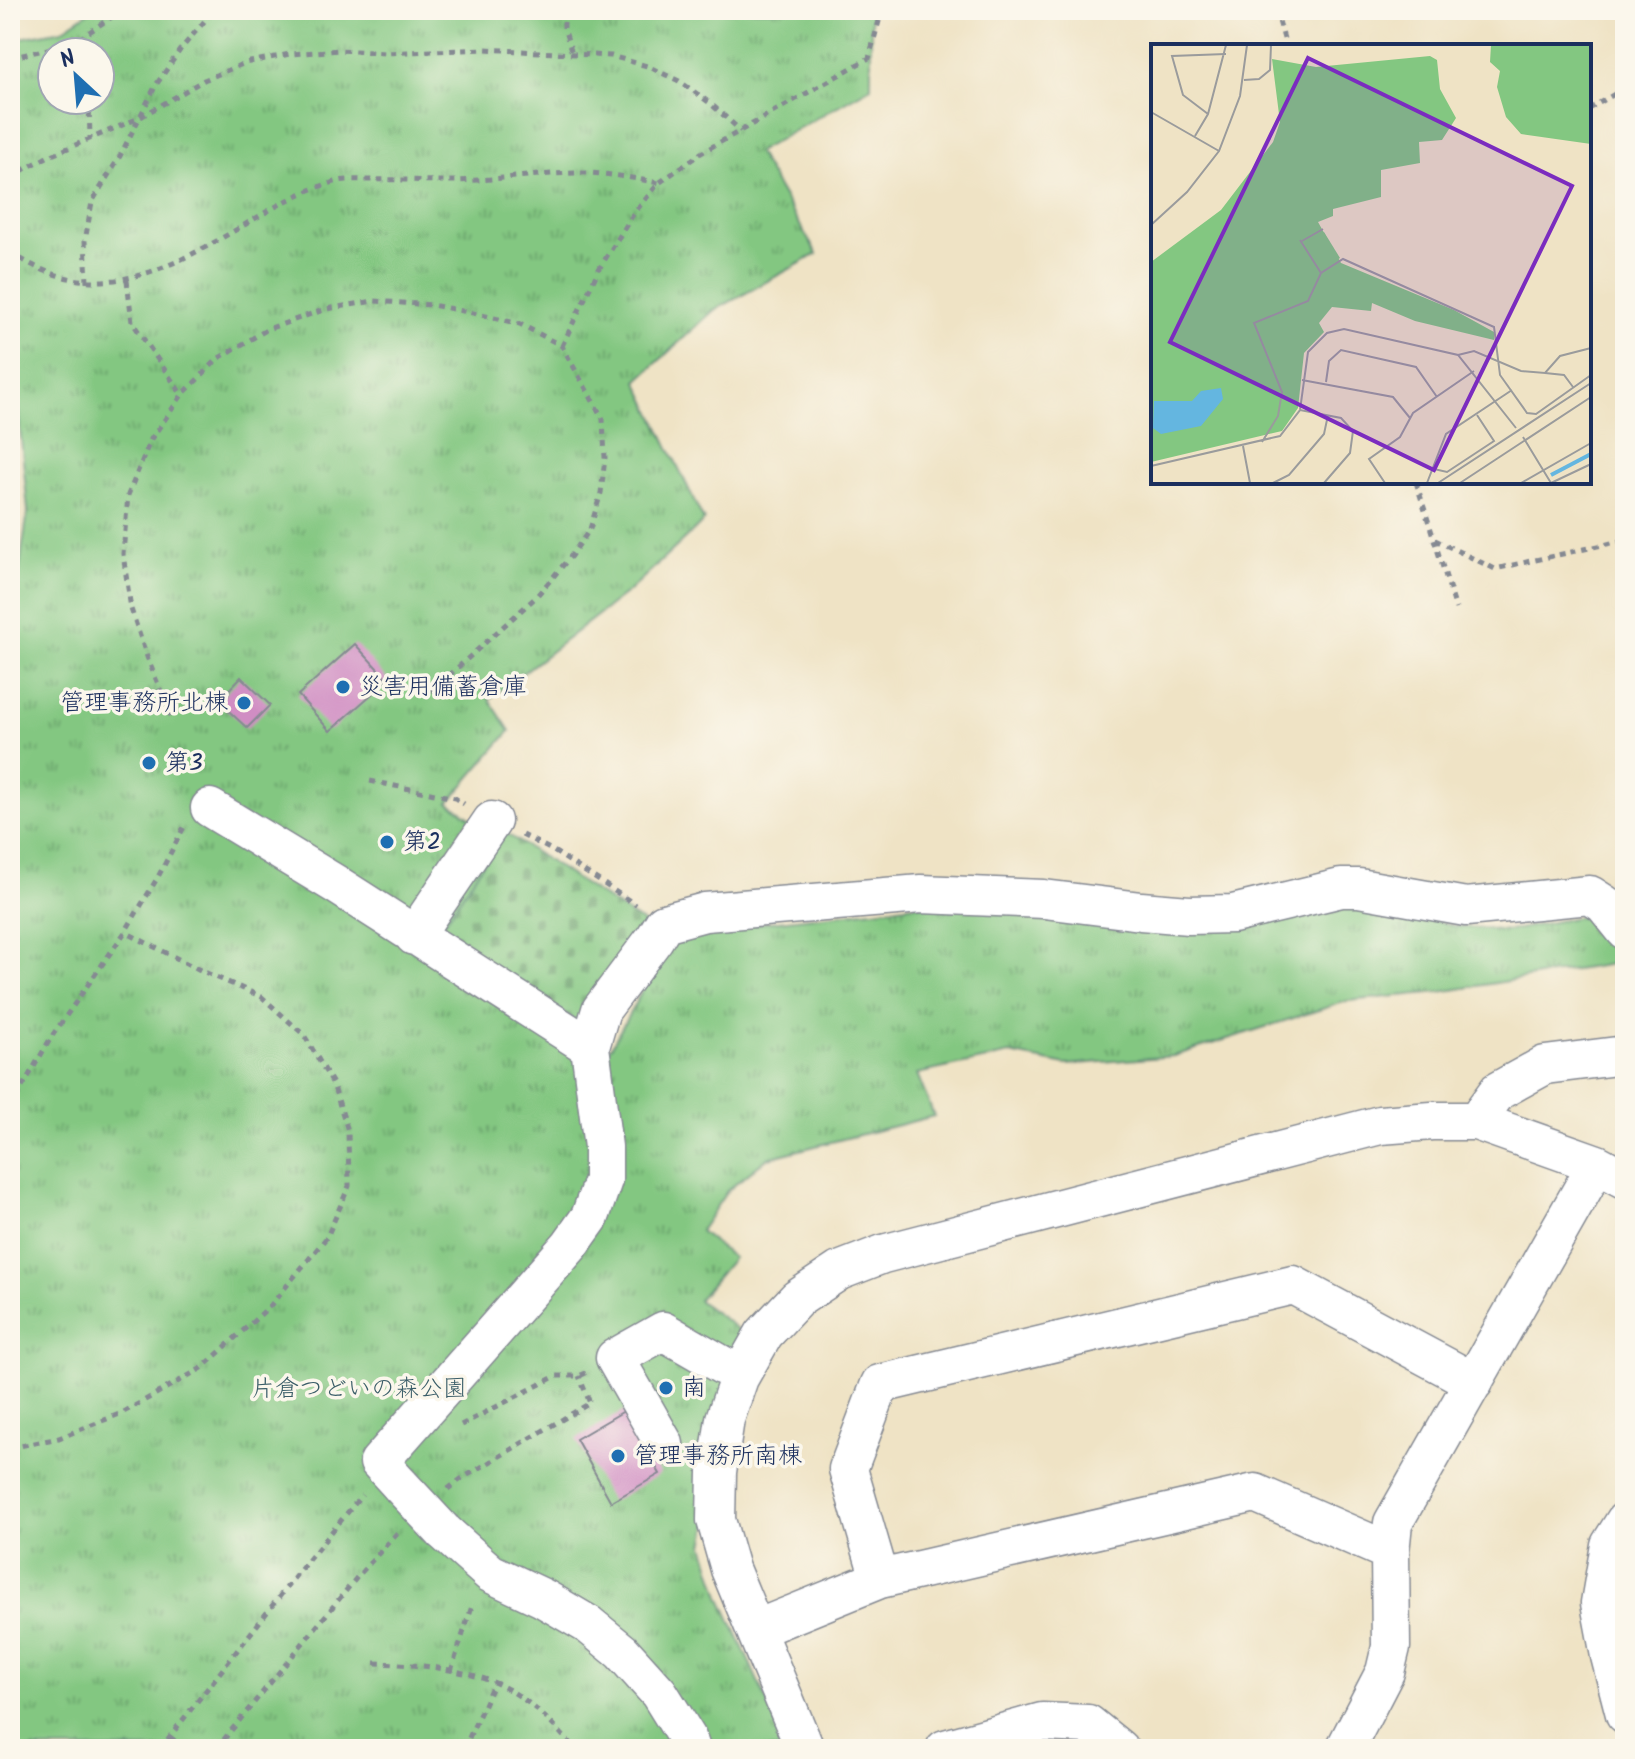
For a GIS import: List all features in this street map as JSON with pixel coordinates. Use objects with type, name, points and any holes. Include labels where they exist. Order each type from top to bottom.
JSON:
[{"type":"street","points":[[197,817],[337,885],[590,1047]]},
{"type":"street","points":[[410,933],[492,821]]},
{"type":"street","points":[[691,1749],[659,1693],[622,1652],[589,1625],[543,1598],[490,1573],[441,1514],[392,1477],[379,1462],[570,1245],[590,1217],[603,1180],[603,1147],[590,1047],[601,1010],[664,923],[705,912],[921,894],[1044,899],[1189,915],[1233,914],[1341,888],[1359,888],[1466,907],[1590,895],[1604,904],[1625,930]]},
{"type":"street","points":[[1476,1121],[1498,1091],[1545,1065],[1625,1055]]},
{"type":"street","points":[[805,1749],[730,1569],[716,1520],[717,1472],[725,1419],[739,1378],[764,1334],[797,1299],[839,1271],[883,1254],[1380,1125],[1476,1121],[1611,1172],[1474,1382],[1393,1523],[1390,1552],[1391,1647],[1385,1672],[1345,1749]]},
{"type":"street","points":[[880,1579],[848,1469],[880,1384],[1293,1285],[1474,1382]]},
{"type":"street","points":[[664,1444],[615,1358],[663,1331],[739,1378]]},
{"type":"street","points":[[757,1629],[880,1579],[1255,1493],[1390,1552]]},
{"type":"street","points":[[1625,1521],[1610,1545],[1600,1603],[1625,1714]]},
{"type":"street","points":[[965,1746],[1042,1722],[1088,1724],[1119,1749]]},
{"type":"path","points":[[83,36],[122,10]]},
{"type":"path","points":[[87,282],[85,241],[92,202],[120,156],[156,85],[180,50],[214,10]]},
{"type":"path","points":[[564,10],[564,28],[572,53]]},
{"type":"path","points":[[562,346],[599,269],[634,213],[659,183],[701,153],[869,58],[882,10]]},
{"type":"path","points":[[1276,10],[1285,44]]},
{"type":"path","points":[[10,177],[47,157],[139,118],[204,80],[245,63],[290,54],[340,50],[386,53],[484,49],[611,56],[647,66],[679,81],[741,131]]},
{"type":"path","points":[[10,58],[36,52]]},
{"type":"path","points":[[1591,108],[1625,88]]},
{"type":"path","points":[[89,116],[90,139]]},
{"type":"path","points":[[10,252],[52,275],[87,282],[127,280],[186,258],[296,194],[341,180],[449,181],[578,173],[616,175],[659,183]]},
{"type":"path","points":[[127,280],[132,322],[182,395]]},
{"type":"path","points":[[171,716],[131,609],[123,554],[128,495],[151,439],[182,395],[219,358],[268,329],[326,309],[374,301],[432,305],[520,324],[562,346],[603,419],[605,458],[601,493],[590,529],[535,598],[427,695]]},
{"type":"path","points":[[1417,484],[1456,609]]},
{"type":"path","points":[[1435,540],[1495,569],[1625,540]]},
{"type":"path","points":[[10,1108],[52,1036],[125,932],[197,817]]},
{"type":"path","points":[[10,1448],[59,1438],[122,1413],[202,1368],[270,1306],[327,1237],[349,1186],[348,1131],[333,1084],[304,1035],[262,997],[125,932]]},
{"type":"path","points":[[463,1424],[556,1376]]},
{"type":"path","points":[[441,1514],[461,1479],[590,1403],[579,1376]]},
{"type":"path","points":[[160,1749],[301,1569],[392,1477]]},
{"type":"path","points":[[216,1749],[358,1576],[405,1525]]},
{"type":"path","points":[[451,1671],[474,1598]]},
{"type":"path","points":[[375,1663],[416,1665],[494,1682],[527,1702],[554,1725],[575,1749]]},
{"type":"path","points":[[464,1749],[494,1682]]},
{"type":"path","points":[[170,1737],[185,1749]]},
{"type":"path","points":[[354,1746],[419,1749]]},
{"type":"green space","name":"片倉つどいの森公園","points":[[92,10],[871,10],[871,87],[757,152],[817,254],[713,311],[637,381],[704,521],[629,591],[489,699],[510,731],[449,802],[478,823],[576,1058],[611,1047],[666,947],[694,931],[915,905],[1345,906],[1407,912],[1454,926],[1509,931],[1577,917],[1602,921],[1618,963],[1440,992],[1347,1001],[1174,1056],[1066,1065],[1010,1054],[917,1074],[934,1116],[768,1158],[727,1191],[700,1231],[733,1258],[698,1300],[747,1336],[704,1545],[720,1596],[788,1749],[10,1749],[10,633],[28,511],[16,388],[10,378],[10,40],[62,30]]},
{"type":"green space","points":[[504,832],[648,926],[583,1026],[438,932]]},
{"type":"building","name":"災害用備蓄倉庫","points":[[355,644],[388,680],[330,731],[298,695]]},
{"type":"building","name":"管理事務所北棟","points":[[241,677],[270,705],[247,728],[218,701]]},
{"type":"building","name":"管理事務所南棟","points":[[624,1411],[660,1474],[611,1502],[576,1439]]},
{"type":"place","name":"災害用備蓄倉庫","points":[[343,687]]},
{"type":"place","name":"管理事務所北棟","points":[[244,703]]},
{"type":"place","name":"第3","points":[[149,763]]},
{"type":"place","name":"第2","points":[[387,842]]},
{"type":"place","name":"南","points":[[666,1388]]},
{"type":"place","name":"管理事務所南棟","points":[[618,1456]]}]
